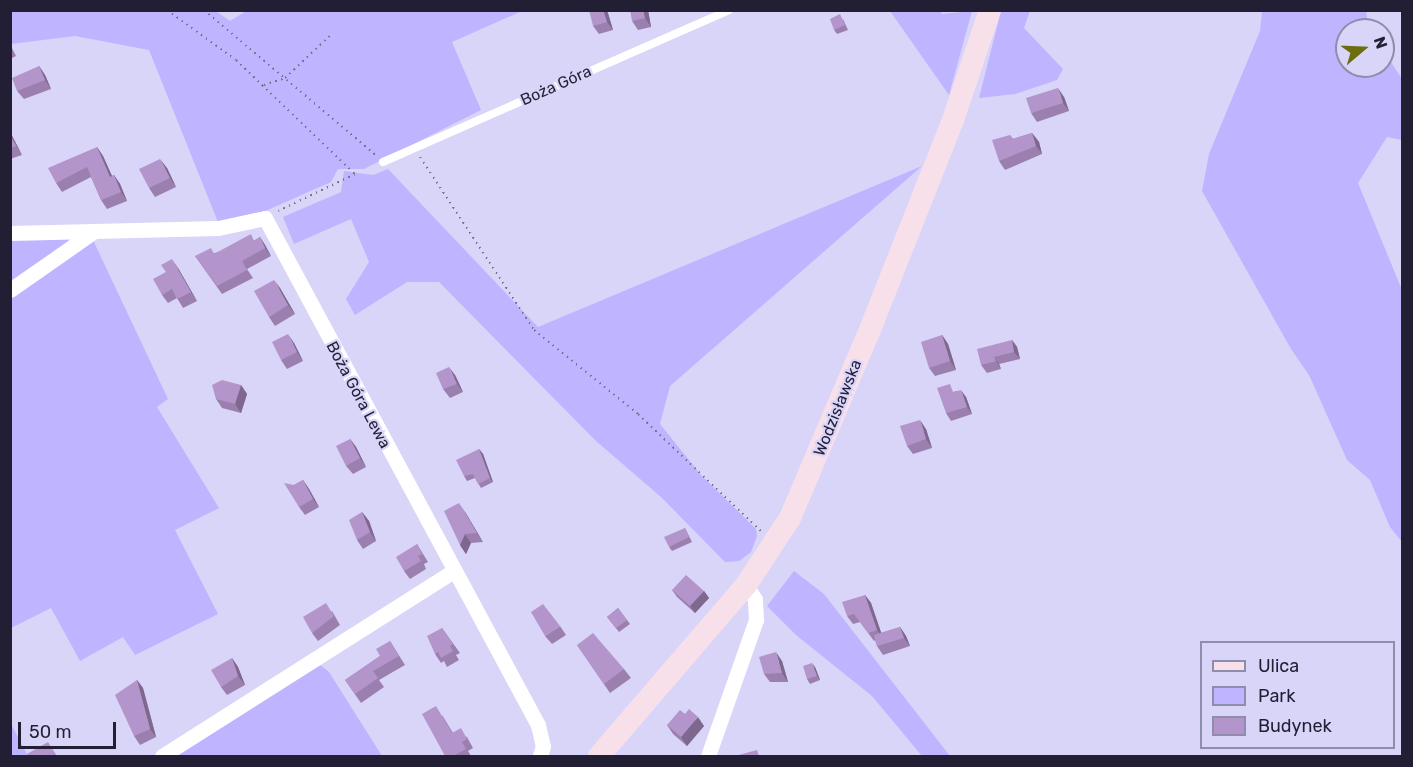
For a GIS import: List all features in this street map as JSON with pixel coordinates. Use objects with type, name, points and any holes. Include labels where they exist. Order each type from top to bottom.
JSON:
[{"type":"main road","name":"Wodzisławska","points":[[599,756],[747,585],[774,543],[807,483],[953,120],[990,10]]},
{"type":"street","points":[[10,233],[218,228],[265,218]]},
{"type":"street","name":"Boża Góra Lewa","points":[[265,218],[453,571],[538,725],[543,746],[540,756]]},
{"type":"street","points":[[10,290],[93,232]]},
{"type":"street","points":[[162,756],[453,571]]},
{"type":"street","points":[[708,756],[756,620],[755,599],[747,585]]},
{"type":"lane","name":"Boża Góra","points":[[384,162],[729,10]]},
{"type":"path","points":[[167,10],[214,43],[263,85],[355,174],[297,199],[265,218]]},
{"type":"path","points":[[204,10],[384,162]]},
{"type":"path","points":[[263,85],[285,78],[333,33]]},
{"type":"path","points":[[419,156],[534,330],[638,414],[774,543]]},
{"type":"green space","points":[[248,10],[522,11],[452,42],[481,110],[364,169],[338,169],[331,182],[252,217],[218,222],[149,50],[75,36],[11,44],[11,11],[216,11],[230,21]]},
{"type":"green space","points":[[890,11],[940,11],[942,14],[972,11],[949,95]]},
{"type":"green space","points":[[1001,11],[1030,11],[1024,28],[1063,69],[1057,80],[1015,94],[979,98]]},
{"type":"green space","points":[[1262,11],[1366,11],[1367,18],[1335,18],[1335,78],[1395,78],[1395,68],[1402,79],[1402,140],[1387,137],[1358,183],[1402,290],[1402,542],[1390,527],[1370,480],[1347,460],[1309,375],[1291,349],[1202,191],[1209,154],[1260,31]]},
{"type":"green space","points":[[922,166],[670,386],[660,424],[701,475],[756,529],[757,536],[751,552],[739,561],[725,562],[661,497],[596,441],[439,282],[407,282],[355,315],[346,299],[369,262],[351,219],[294,244],[283,217],[341,192],[344,171],[373,175],[388,169],[538,327]]},
{"type":"green space","points":[[11,237],[93,240],[168,399],[157,407],[219,508],[175,530],[218,614],[135,655],[123,637],[80,661],[51,608],[11,628]]},
{"type":"green space","points":[[794,571],[824,594],[950,756],[922,756],[872,696],[796,635],[767,606]]},
{"type":"green space","points":[[320,665],[329,672],[382,756],[170,756]]},
{"type":"green space","points":[[11,724],[28,756],[11,756]]},
{"type":"building","points":[[589,10],[603,10],[607,22],[593,26]]},
{"type":"building","points":[[630,10],[643,10],[645,18],[632,21]]},
{"type":"building","points":[[840,14],[845,25],[834,30],[830,19]]},
{"type":"building","points":[[39,66],[45,80],[17,91],[12,78]]},
{"type":"building","points":[[1058,88],[1063,103],[1031,113],[1026,98]]},
{"type":"building","points":[[1032,133],[1036,146],[999,161],[992,140],[1010,135],[1012,139]]},
{"type":"building","points":[[10,135],[16,146],[10,148]]},
{"type":"building","points":[[97,147],[110,177],[114,175],[121,192],[101,200],[87,167],[56,183],[48,168]]},
{"type":"building","points":[[160,159],[170,178],[149,188],[139,169]]},
{"type":"building","points":[[251,234],[254,241],[260,237],[265,248],[242,261],[247,270],[217,286],[195,256],[211,248],[214,254]]},
{"type":"building","points":[[172,259],[191,292],[177,299],[172,289],[162,295],[153,279],[166,272],[161,265]]},
{"type":"building","points":[[274,280],[288,305],[269,317],[254,291]]},
{"type":"building","points":[[288,334],[297,352],[281,360],[272,342]]},
{"type":"building","points":[[942,335],[950,361],[929,368],[921,342]]},
{"type":"building","points":[[1012,340],[1014,352],[994,357],[996,361],[981,365],[977,349]]},
{"type":"building","points":[[449,367],[457,384],[443,389],[436,373]]},
{"type":"building","points":[[222,380],[241,385],[235,404],[216,399],[212,385]]},
{"type":"building","points":[[950,384],[953,392],[961,390],[967,407],[946,413],[937,388]]},
{"type":"building","points":[[920,420],[926,439],[907,446],[900,426]]},
{"type":"building","points":[[350,439],[360,458],[346,466],[336,446]]},
{"type":"building","points":[[479,449],[490,478],[478,484],[473,474],[464,476],[456,460]]},
{"type":"building","points":[[303,480],[313,499],[299,507],[284,483],[294,485]]},
{"type":"building","points":[[459,503],[477,533],[465,534],[460,545],[444,511]]},
{"type":"building","points":[[362,512],[370,532],[357,540],[349,520]]},
{"type":"building","points":[[685,528],[689,537],[669,547],[664,537]]},
{"type":"building","points":[[417,544],[422,554],[418,556],[421,561],[404,571],[396,557]]},
{"type":"building","points":[[686,575],[704,591],[690,606],[672,590]]},
{"type":"building","points":[[865,595],[877,630],[868,633],[854,614],[847,616],[842,602]]},
{"type":"building","points":[[326,603],[334,616],[312,633],[303,617]]},
{"type":"building","points":[[543,604],[560,626],[545,636],[531,612]]},
{"type":"building","points":[[618,608],[627,620],[616,628],[607,617]]},
{"type":"building","points":[[900,627],[904,638],[877,646],[874,635]]},
{"type":"building","points":[[442,628],[453,644],[450,646],[453,651],[441,658],[438,652],[435,654],[427,636]]},
{"type":"building","points":[[593,633],[624,669],[604,684],[577,645]]},
{"type":"building","points":[[390,641],[399,656],[373,671],[378,678],[355,694],[345,680],[380,656],[376,649]]},
{"type":"building","points":[[776,652],[782,673],[764,674],[759,657]]},
{"type":"building","points":[[232,658],[238,676],[221,687],[211,670]]},
{"type":"building","points":[[812,663],[817,676],[807,679],[803,666]]},
{"type":"building","points":[[137,680],[150,729],[134,736],[115,695]]},
{"type":"building","points":[[436,706],[452,733],[461,728],[467,739],[462,742],[466,749],[453,756],[445,756],[422,714]]},
{"type":"building","points":[[689,709],[698,717],[681,737],[667,725],[680,710],[685,714]]},
{"type":"building","points":[[48,742],[57,756],[29,756],[27,754]]},
{"type":"building","points":[[757,750],[759,756],[735,756]]}]
